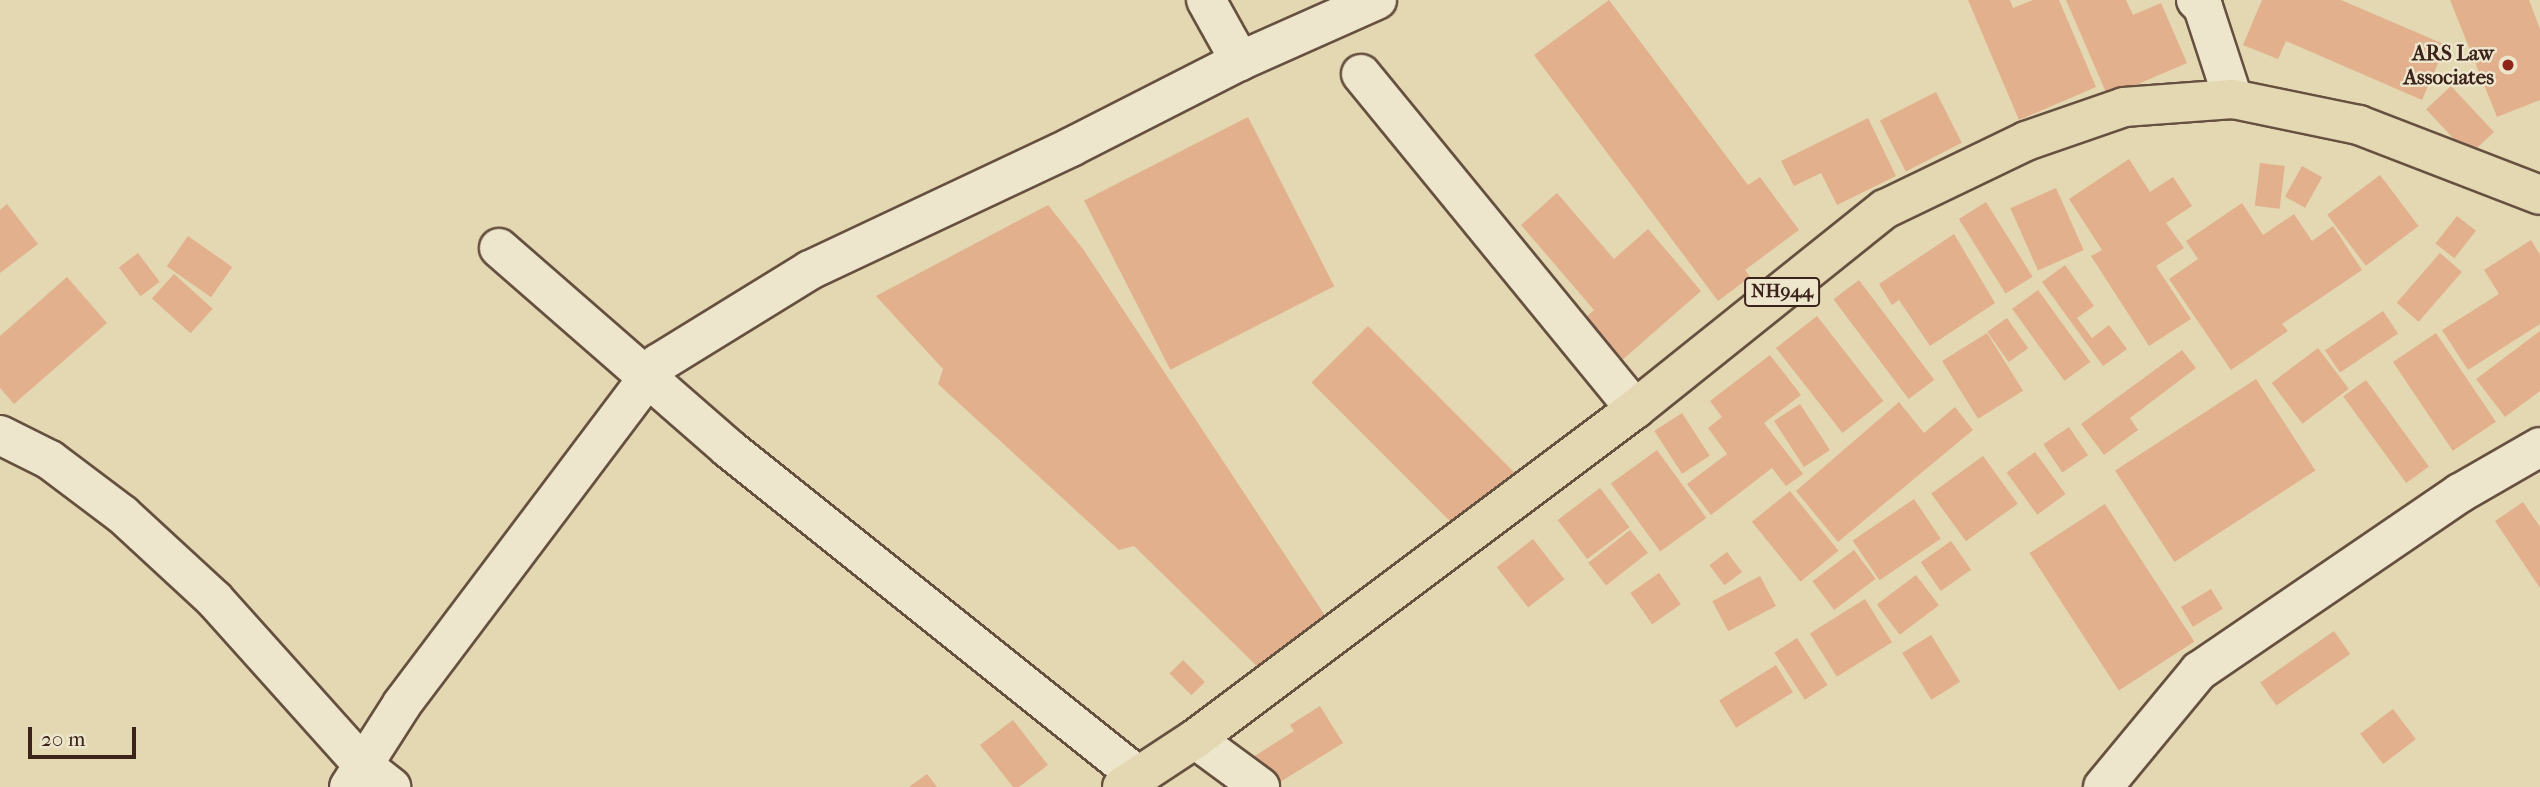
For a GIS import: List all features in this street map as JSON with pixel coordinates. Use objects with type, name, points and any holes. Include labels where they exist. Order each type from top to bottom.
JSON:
[{"type":"highway","name":"NH944","points":[[1130,782],[1195,739],[1635,409],[1885,209],[2026,141],[2124,107],[2233,99],[2359,125],[2540,195]]},
{"type":"street","points":[[1206,0],[1240,61]]},
{"type":"street","points":[[0,435],[50,460],[123,515],[214,599],[368,780],[402,704],[659,363],[810,270],[1071,147],[1240,61],[1377,0]]},
{"type":"street","points":[[2196,0],[2203,7],[2233,99]]},
{"type":"street","points":[[1361,74],[1635,409]]},
{"type":"street","points":[[499,248],[649,375],[728,448],[1130,782]]},
{"type":"street","points":[[2103,787],[2199,671],[2460,493],[2540,447]]},
{"type":"street","points":[[1195,739],[1260,787]]},
{"type":"building","points":[[1609,0],[1748,185],[1760,177],[1799,230],[1745,270],[1750,277],[1718,301],[1534,55]]},
{"type":"building","points":[[1968,0],[2010,0],[2013,8],[2033,0],[2059,0],[2096,87],[2019,120]]},
{"type":"building","points":[[2066,0],[2126,0],[2133,15],[2161,3],[2187,63],[2108,97]]},
{"type":"building","points":[[2262,0],[2341,0],[2446,45],[2422,100],[2286,41],[2278,59],[2243,45]]},
{"type":"building","name":"ARS Law Associates","points":[[2450,0],[2529,0],[2540,29],[2540,100],[2497,117]]},
{"type":"building","points":[[2451,86],[2494,132],[2469,155],[2426,109]]},
{"type":"building","points":[[1936,92],[1962,143],[1906,171],[1880,121]]},
{"type":"building","points":[[1248,117],[1334,286],[1170,370],[1084,201]]},
{"type":"building","points":[[1868,118],[1896,176],[1837,205],[1821,173],[1794,186],[1781,161]]},
{"type":"building","points":[[2129,159],[2150,192],[2173,177],[2192,206],[2166,223],[2184,248],[2156,266],[2191,319],[2149,346],[2091,256],[2102,250],[2069,199]]},
{"type":"building","points":[[2260,163],[2285,166],[2280,209],[2255,206]]},
{"type":"building","points":[[2302,166],[2322,177],[2305,208],[2285,197]]},
{"type":"building","points":[[2380,175],[2419,226],[2366,266],[2327,215]]},
{"type":"building","points":[[2056,188],[2084,250],[2038,270],[2010,208]]},
{"type":"building","points":[[1557,193],[1614,259],[1648,229],[1701,291],[1613,368],[1576,326],[1594,310],[1521,225]]},
{"type":"building","points":[[1986,202],[2033,277],[2005,294],[1959,219]]},
{"type":"building","points":[[2242,203],[2263,235],[2294,214],[2312,241],[2333,226],[2362,270],[2282,324],[2288,331],[2231,370],[2169,279],[2198,259],[2186,241]]},
{"type":"building","points":[[7,204],[38,244],[0,273],[0,210]]},
{"type":"building","points":[[1048,205],[1083,249],[1326,617],[1263,672],[1134,546],[1119,550],[938,384],[943,369],[876,296]]},
{"type":"building","points":[[2457,216],[2476,231],[2454,258],[2435,244]]},
{"type":"building","points":[[1954,234],[1995,303],[1930,346],[1899,300],[1892,305],[1879,284]]},
{"type":"building","points":[[188,236],[232,267],[211,297],[167,266]]},
{"type":"building","points":[[2531,240],[2540,255],[2540,324],[2468,370],[2442,330],[2499,294],[2484,270]]},
{"type":"building","points":[[138,253],[160,282],[140,296],[119,267]]},
{"type":"building","points":[[2440,253],[2462,272],[2419,322],[2397,303]]},
{"type":"building","points":[[2065,265],[2094,306],[2077,318],[2092,338],[2109,325],[2127,349],[2103,366],[2042,282]]},
{"type":"building","points":[[174,274],[213,309],[191,333],[152,299]]},
{"type":"building","points":[[67,277],[107,323],[14,404],[0,388],[0,336]]},
{"type":"building","points":[[1859,280],[1934,380],[1909,399],[1833,299]]},
{"type":"building","points":[[2038,290],[2090,362],[2064,381],[2012,309]]},
{"type":"building","points":[[2383,311],[2398,333],[2340,373],[2325,350]]},
{"type":"building","points":[[1817,316],[1883,401],[1843,433],[1776,348]]},
{"type":"building","points":[[2007,318],[2028,348],[2009,362],[1987,332]]},
{"type":"building","points":[[1368,326],[1517,475],[1461,532],[1311,383]]},
{"type":"building","points":[[2540,331],[2540,391],[2505,417],[2476,379]]},
{"type":"building","points":[[1987,333],[2023,391],[1978,419],[1942,361]]},
{"type":"building","points":[[2436,333],[2496,422],[2453,451],[2393,362]]},
{"type":"building","points":[[2318,348],[2349,389],[2302,424],[2272,383]]},
{"type":"building","points":[[2182,350],[2196,368],[2130,418],[2138,430],[2104,455],[2081,424]]},
{"type":"building","points":[[1770,355],[1801,395],[1764,423],[1803,474],[1786,486],[1772,468],[1711,515],[1687,484],[1727,454],[1708,428],[1722,417],[1710,401]]},
{"type":"building","points":[[2256,379],[2315,470],[2174,562],[2115,470]]},
{"type":"building","points":[[2366,380],[2429,467],[2406,483],[2343,396]]},
{"type":"building","points":[[1899,402],[1924,433],[1955,407],[1973,430],[1838,542],[1796,491]]},
{"type":"building","points":[[1800,404],[1830,450],[1804,467],[1774,421]]},
{"type":"building","points":[[1682,413],[1710,456],[1682,474],[1654,431]]},
{"type":"building","points":[[2069,427],[2088,455],[2062,473],[2043,444]]},
{"type":"building","points":[[1657,450],[1706,518],[1660,551],[1611,484]]},
{"type":"building","points":[[2035,452],[2066,494],[2037,515],[2007,473]]},
{"type":"building","points":[[1983,456],[2018,504],[1966,541],[1931,494]]},
{"type":"building","points":[[1600,488],[1629,527],[1587,559],[1558,520]]},
{"type":"building","points":[[1790,491],[1838,551],[1800,582],[1752,522]]},
{"type":"building","points":[[1914,499],[1941,539],[1879,580],[1853,540]]},
{"type":"building","points":[[2523,502],[2540,527],[2540,588],[2495,521]]},
{"type":"building","points":[[2105,504],[2194,642],[2119,691],[2030,553]]},
{"type":"building","points":[[1630,530],[1648,553],[1606,585],[1588,563]]},
{"type":"building","points":[[1533,539],[1564,579],[1528,608],[1497,567]]},
{"type":"building","points":[[1951,541],[1971,570],[1941,591],[1921,562]]},
{"type":"building","points":[[1854,550],[1876,579],[1834,610],[1812,581]]},
{"type":"building","points":[[1727,552],[1742,572],[1724,585],[1709,565]]},
{"type":"building","points":[[1659,573],[1681,604],[1652,624],[1630,593]]},
{"type":"building","points":[[1916,575],[1939,605],[1900,635],[1877,604]]},
{"type":"building","points":[[1760,576],[1776,606],[1728,631],[1712,601]]},
{"type":"building","points":[[2211,589],[2223,609],[2193,627],[2181,607]]},
{"type":"building","points":[[1865,599],[1892,642],[1837,677],[1810,633]]},
{"type":"building","points":[[2334,631],[2350,654],[2276,706],[2260,683]]},
{"type":"building","points":[[1931,635],[1960,682],[1931,700],[1902,653]]},
{"type":"building","points":[[1797,638],[1827,685],[1805,700],[1774,653]]},
{"type":"building","points":[[1183,660],[1205,682],[1191,695],[1170,673]]},
{"type":"building","points":[[1776,665],[1793,692],[1736,728],[1719,701]]},
{"type":"building","points":[[1320,706],[1343,743],[1272,787],[1253,757],[1294,731],[1290,725]]},
{"type":"building","points":[[2393,709],[2416,739],[2383,764],[2360,734]]},
{"type":"building","points":[[1013,720],[1048,765],[1019,787],[1013,787],[980,745]]},
{"type":"building","points":[[927,774],[937,787],[909,787]]},
{"type":"place","name":"ARS Law Associates","points":[[2508,65]]}]
